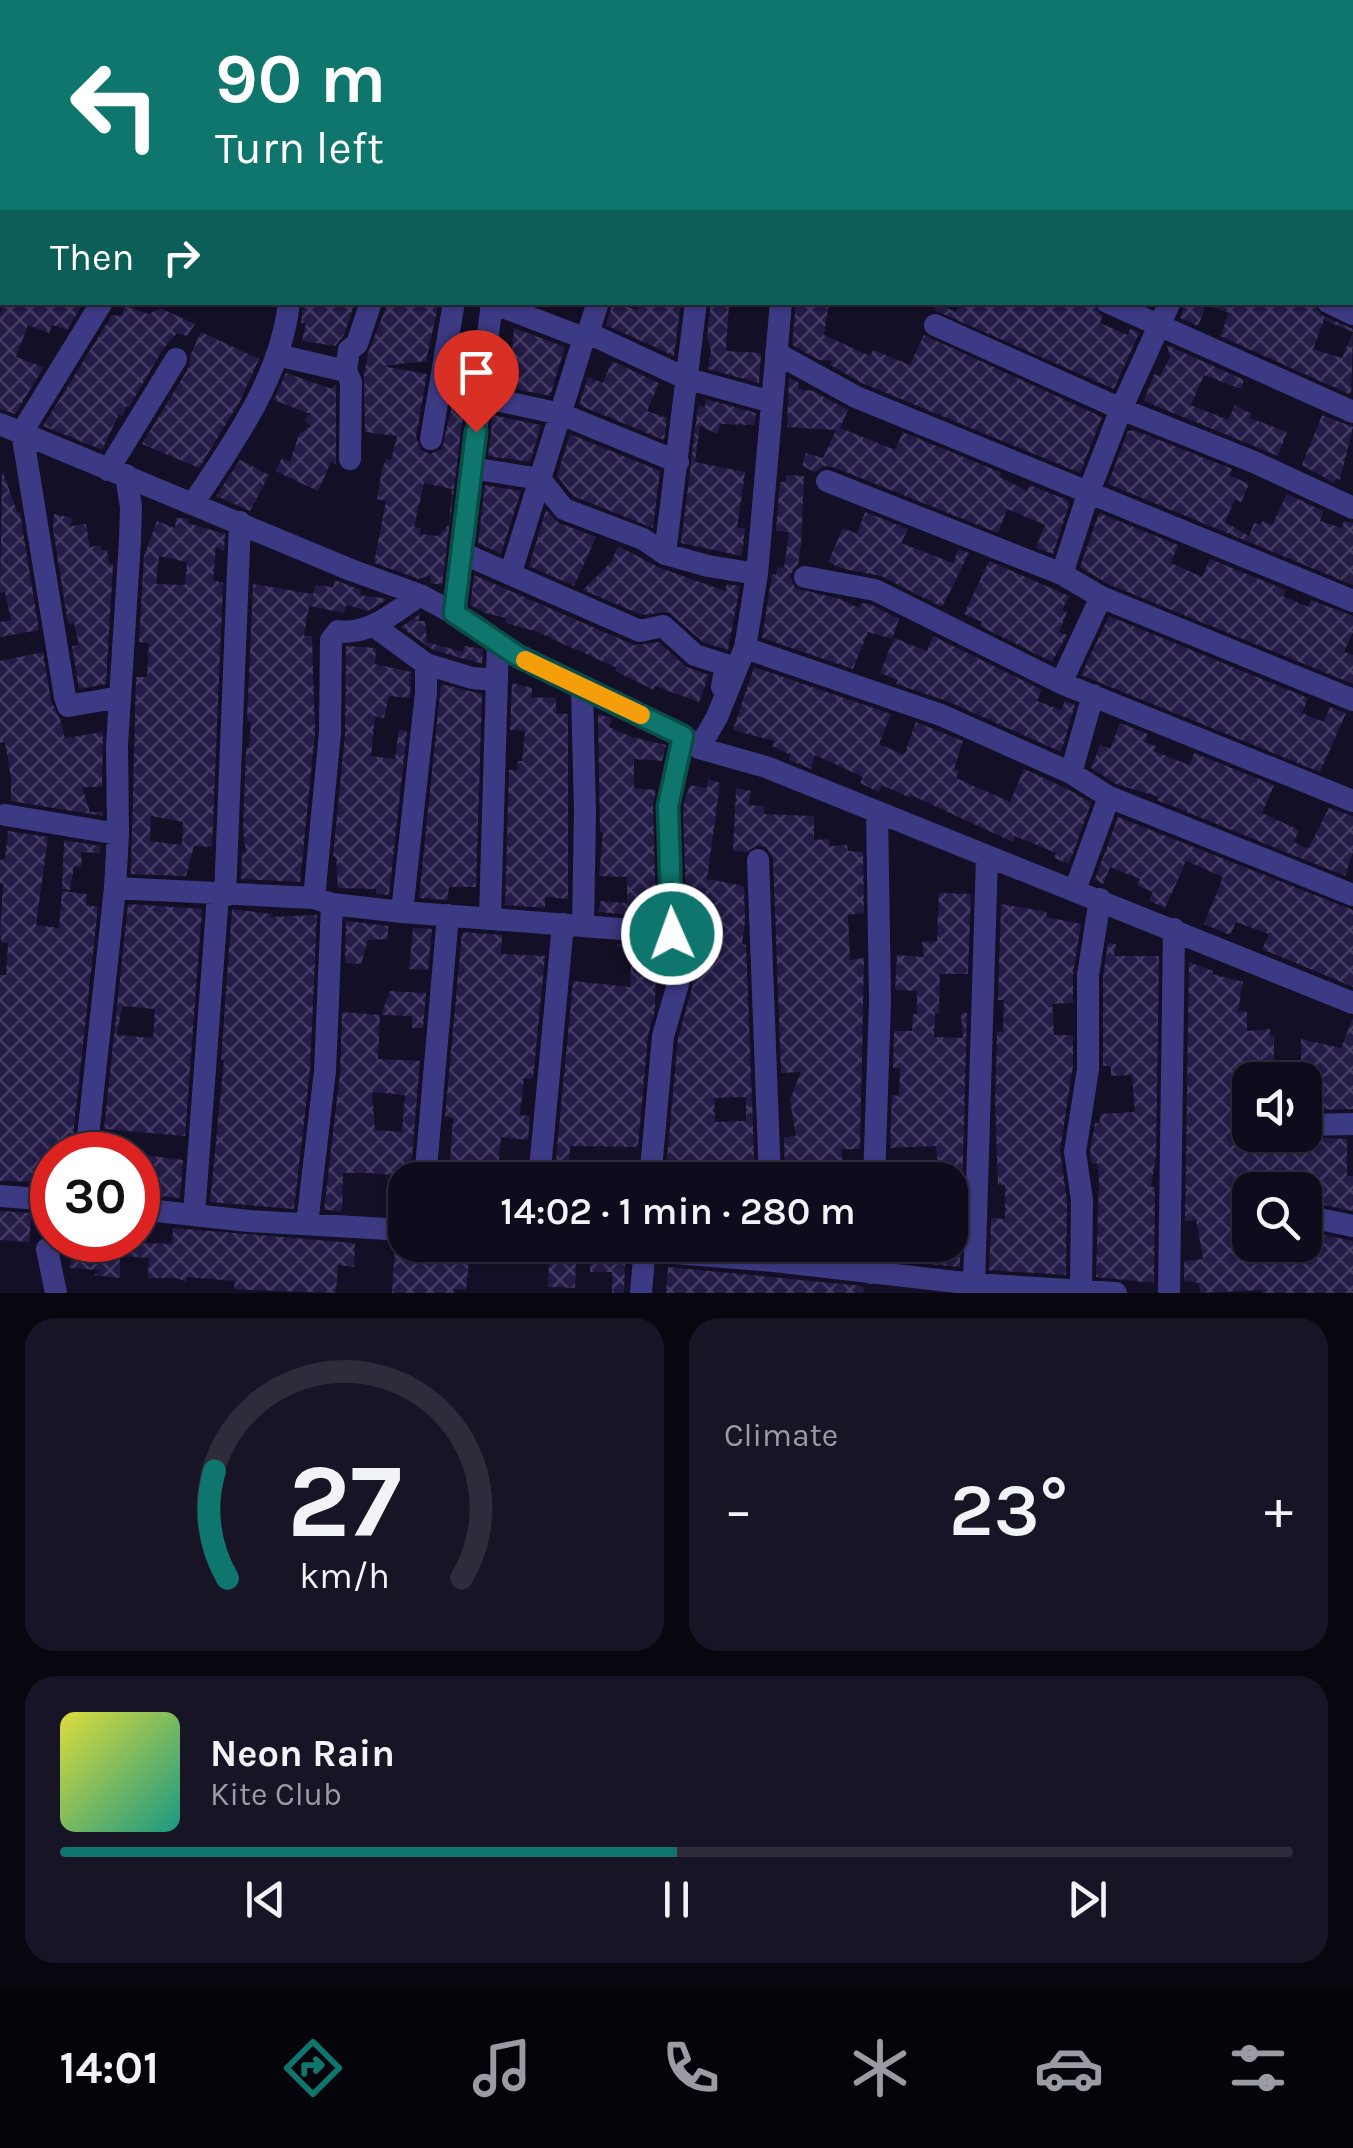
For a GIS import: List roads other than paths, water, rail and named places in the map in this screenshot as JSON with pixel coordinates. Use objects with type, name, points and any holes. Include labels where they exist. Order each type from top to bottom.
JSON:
[{"type":"street","points":[[100,305],[11,428],[68,706],[120,697]]},
{"type":"street","points":[[194,502],[246,422],[276,355],[288,305]]},
{"type":"street","points":[[350,459],[351,382],[346,371],[349,350],[357,344],[370,305]]},
{"type":"street","points":[[431,440],[454,305]]},
{"type":"street","points":[[454,613],[492,305]]},
{"type":"street","points":[[498,305],[586,336],[685,378],[772,402]]},
{"type":"street","points":[[512,572],[597,305]]},
{"type":"street","points":[[665,554],[696,305]]},
{"type":"street","points":[[652,1162],[663,1036],[678,984],[680,957],[672,934],[668,806],[691,742],[717,717],[745,648],[757,574],[780,305]]},
{"type":"street","points":[[1113,305],[1353,412]]},
{"type":"street","points":[[1062,574],[1121,409],[1169,305]]},
{"type":"street","points":[[935,325],[1353,508]]},
{"type":"street","points":[[776,352],[856,397],[1353,601]]},
{"type":"street","points":[[276,355],[346,371]]},
{"type":"street","points":[[88,1132],[118,834],[120,697],[131,507],[117,472],[176,359]]},
{"type":"street","points":[[440,388],[561,414],[678,462]]},
{"type":"street","points":[[11,428],[420,595],[582,689],[691,742],[766,767],[1100,899],[1353,1004]]},
{"type":"street","points":[[471,468],[540,479],[564,509],[643,539],[665,554],[757,574]]},
{"type":"street","points":[[827,481],[1062,574],[1101,598],[1353,700]]},
{"type":"street","points":[[194,1215],[221,895],[240,522]]},
{"type":"street","points":[[462,553],[640,631],[663,626],[695,655],[726,665],[717,717]]},
{"type":"street","points":[[804,577],[875,590],[1061,683],[1353,801]]},
{"type":"street","points":[[307,1224],[325,1071],[323,901],[330,733],[328,648],[338,630],[374,626],[420,595]]},
{"type":"street","points":[[1061,683],[1101,598]]},
{"type":"street","points":[[374,626],[426,664],[472,678],[497,680]]},
{"type":"street","points":[[490,917],[498,643]]},
{"type":"street","points":[[745,648],[941,714],[1072,774],[1109,797],[1353,896]]},
{"type":"street","points":[[402,912],[426,664]]},
{"type":"street","points":[[542,1162],[585,812],[582,689]]},
{"type":"street","points":[[1072,774],[1092,696]]},
{"type":"street","points":[[1074,890],[1109,797]]},
{"type":"street","points":[[2,812],[118,834]]},
{"type":"street","points":[[875,1162],[881,963],[877,812]]},
{"type":"street","points":[[974,1284],[986,857]]},
{"type":"street","points":[[758,860],[769,1162]]},
{"type":"street","points":[[115,888],[323,901],[402,912],[672,934]]},
{"type":"street","points":[[1081,1290],[1082,1200],[1075,1152],[1088,1069],[1088,975],[1100,899]]},
{"type":"street","points":[[427,1162],[448,915]]},
{"type":"street","points":[[1169,1293],[1174,929]]},
{"type":"street","points":[[1322,1125],[1353,1124]]},
{"type":"street","points":[[0,1196],[30,1198]]},
{"type":"street","points":[[160,1211],[388,1229]]},
{"type":"street","points":[[1322,1220],[1353,1226]]},
{"type":"street","points":[[50,1262],[56,1293]]},
{"type":"street","points":[[641,1293],[643,1262]]},
{"type":"street","points":[[816,1262],[871,1274],[1116,1293]]},
{"type":"street","points":[[871,1262],[871,1274]]}]
